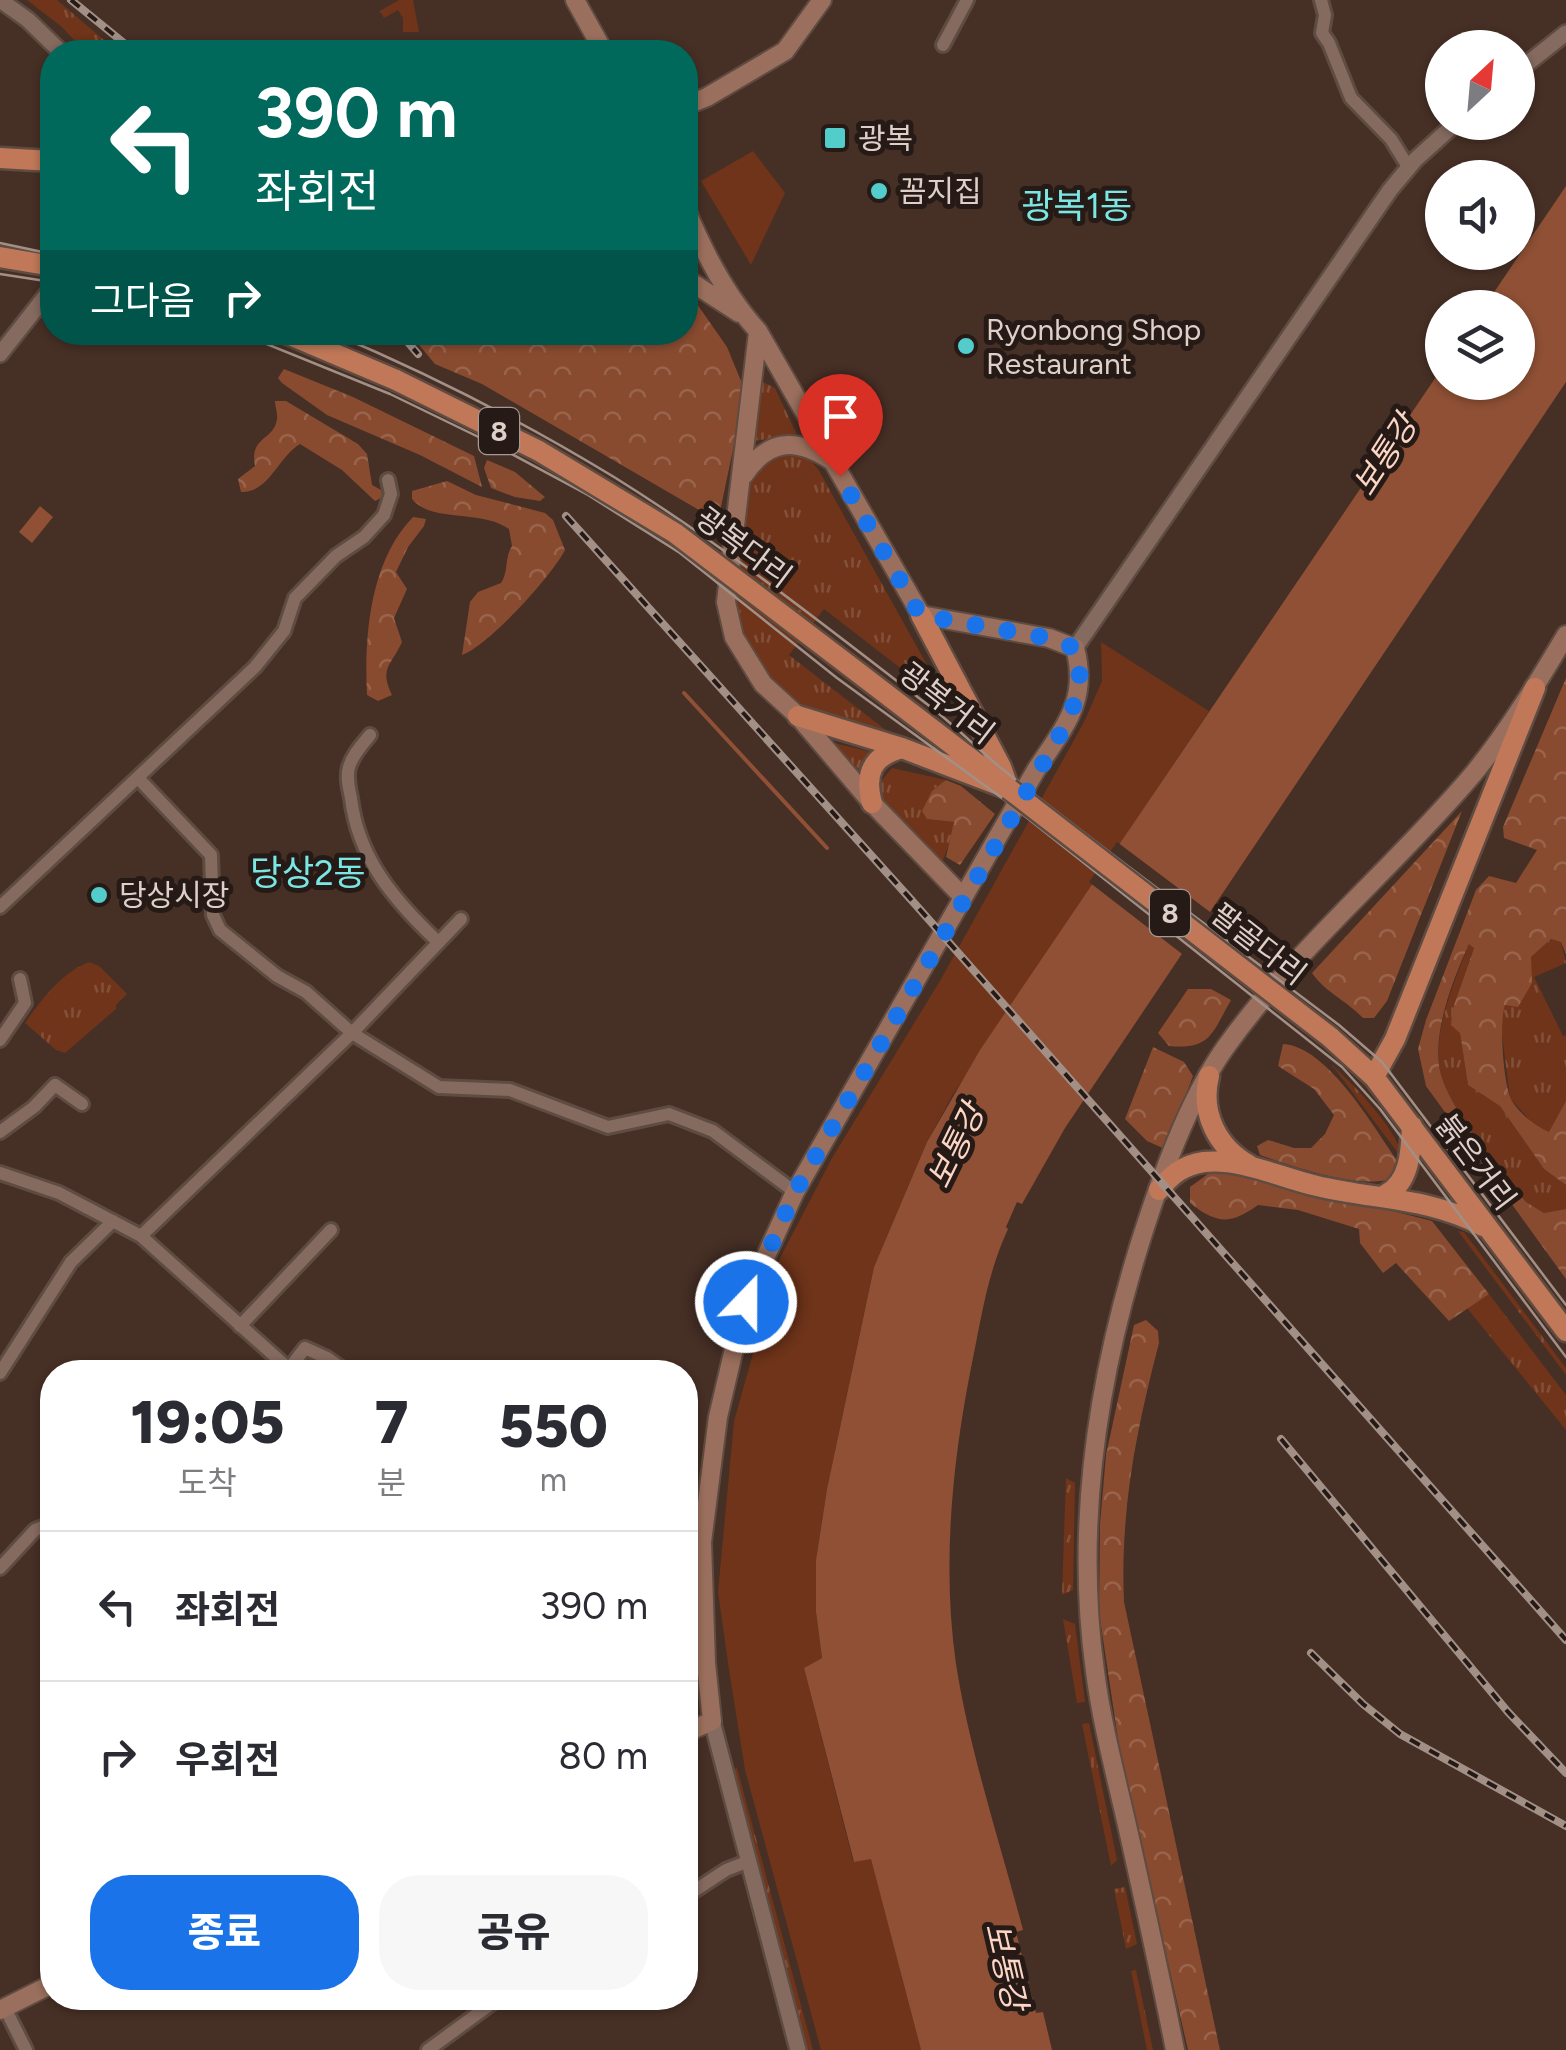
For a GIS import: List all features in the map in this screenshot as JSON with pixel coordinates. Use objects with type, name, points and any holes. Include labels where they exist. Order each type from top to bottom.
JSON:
[{"type":"highway","points":[[0,158],[40,160]]},
{"type":"highway","points":[[0,256],[40,264]]},
{"type":"highway","name":"광복다리","points":[[314,345],[396,380],[540,451],[600,486],[675,532],[848,664]]},
{"type":"highway","points":[[920,615],[1009,789]]},
{"type":"highway","name":"광복거리","points":[[848,664],[1009,789]]},
{"type":"highway","points":[[1374,1077],[1395,1039],[1535,688]]},
{"type":"highway","points":[[798,716],[902,748],[1009,789]]},
{"type":"highway","points":[[872,803],[866,783],[874,762],[887,752],[902,748]]},
{"type":"highway","name":"팔골다리","points":[[1009,789],[1330,1037]]},
{"type":"highway","name":"붉은거리","points":[[1330,1037],[1374,1077],[1566,1331]]},
{"type":"highway","points":[[1209,1076],[1205,1090],[1216,1135],[1240,1160],[1255,1169]]},
{"type":"highway","points":[[1384,1195],[1394,1190],[1409,1162],[1412,1126]]},
{"type":"highway","points":[[1158,1190],[1171,1175],[1200,1163],[1216,1162],[1456,1212],[1489,1229]]},
{"type":"main road","points":[[574,0],[597,40]]},
{"type":"main road","points":[[698,100],[785,51],[822,0]]},
{"type":"main road","points":[[698,238],[744,316],[758,332],[920,615],[1048,638],[1075,648],[1081,672],[1079,693],[1066,724],[795,1192],[746,1302],[726,1381],[706,1491],[702,1542],[712,1720],[698,1727]]},
{"type":"main road","points":[[698,253],[701,246]]},
{"type":"main road","points":[[698,286],[744,316]]},
{"type":"main road","points":[[758,332],[726,602],[734,636],[763,684],[798,716],[872,803],[963,897]]},
{"type":"main road","points":[[741,480],[764,450],[775,446],[793,445],[834,462]]},
{"type":"main road","points":[[1175,2050],[1095,1672],[1088,1542],[1090,1473],[1103,1384],[1133,1265],[1158,1190],[1209,1076],[1240,1030],[1294,966],[1477,770],[1535,688],[1566,635]]},
{"type":"main road","points":[[2,2009],[40,1990]]},
{"type":"street","points":[[0,0],[49,40]]},
{"type":"street","points":[[943,46],[967,0]]},
{"type":"street","points":[[1321,0],[1322,33],[1351,98],[1391,139],[1408,168]]},
{"type":"street","points":[[1535,58],[1566,33]]},
{"type":"street","points":[[1075,648],[1340,260],[1408,168],[1438,140]]},
{"type":"street","points":[[0,354],[40,303]]},
{"type":"street","points":[[0,906],[255,668],[284,632],[295,598],[336,556],[352,548],[376,524],[389,504],[388,480]]},
{"type":"street","points":[[370,735],[354,754],[347,772],[352,811],[363,849],[398,901],[437,941]]},
{"type":"street","points":[[138,778],[211,855],[213,915],[220,930],[277,976],[306,992],[352,1032],[440,1087],[510,1090],[608,1128],[669,1114],[692,1122],[713,1131],[795,1192]]},
{"type":"street","points":[[141,1236],[352,1032],[461,919]]},
{"type":"street","points":[[0,1040],[25,1003],[20,979]]},
{"type":"street","points":[[0,1132],[56,1085],[82,1104]]},
{"type":"street","points":[[0,1173],[58,1193],[141,1236],[277,1360]]},
{"type":"street","points":[[0,1373],[70,1262],[113,1222]]},
{"type":"street","points":[[240,1326],[331,1230]]},
{"type":"street","points":[[296,1360],[305,1348],[330,1360]]},
{"type":"street","points":[[0,1568],[40,1528]]},
{"type":"street","points":[[712,1720],[798,2050]]},
{"type":"street","points":[[698,1888],[749,1861]]},
{"type":"street","points":[[2,2009],[26,2050]]},
{"type":"street","points":[[428,2050],[483,2010]]},
{"type":"green space","points":[[27,0],[57,0],[104,40],[74,40]]},
{"type":"green space","points":[[399,0],[413,0],[419,32],[403,32],[403,18],[398,10],[384,18],[380,11]]},
{"type":"green space","points":[[753,151],[785,193],[751,265],[701,181]]},
{"type":"green space","points":[[698,305],[727,347],[741,381],[743,402],[718,521],[482,384],[435,364],[419,345],[698,345]]},
{"type":"green space","points":[[284,369],[353,397],[474,456],[482,487],[327,415],[282,383],[278,378]]},
{"type":"green space","points":[[763,382],[775,388],[797,435],[752,441]]},
{"type":"green space","points":[[275,401],[286,401],[358,444],[367,454],[372,485],[381,490],[383,497],[375,501],[342,470],[300,444],[259,487],[241,492],[238,479],[255,466],[255,449],[275,426]]},
{"type":"green space","points":[[782,451],[807,456],[818,469],[942,692],[935,694],[925,687],[824,609],[789,655],[896,738],[806,710],[768,681],[751,657],[741,630],[737,601],[748,478],[753,468]]},
{"type":"green space","points":[[487,460],[515,472],[545,497],[540,501],[515,497],[491,488],[484,468]]},
{"type":"green space","points":[[447,481],[476,495],[545,513],[553,520],[565,550],[518,609],[488,638],[462,655],[470,602],[478,592],[501,583],[512,546],[509,529],[498,523],[431,511],[412,499],[412,491]]},
{"type":"green space","points":[[413,517],[426,519],[396,572],[407,589],[394,618],[402,642],[387,673],[392,695],[378,701],[367,695],[373,600],[387,555]]},
{"type":"green space","points":[[1101,642],[1209,711],[952,1096],[927,1142],[874,1267],[816,1560],[816,1612],[822,1658],[804,1668],[853,1861],[871,1858],[921,2050],[821,2050],[745,1770],[718,1592],[734,1421],[780,1258],[832,1158],[941,979],[1084,722],[1102,681]]},
{"type":"green space","points":[[1566,678],[1566,954],[1561,942],[1551,939],[1531,957],[1532,983],[1518,1007],[1505,1005],[1502,1038],[1509,1093],[1524,1115],[1549,1132],[1566,1101],[1566,1185],[1544,1169],[1500,1106],[1468,1085],[1460,1033],[1451,1025],[1474,948],[1469,944],[1446,1003],[1438,1050],[1443,1080],[1451,1098],[1526,1202],[1544,1213],[1566,1209],[1566,1279],[1426,1086],[1418,1049],[1476,890],[1489,876],[1516,883],[1537,850],[1504,838],[1503,827]]},
{"type":"green space","points":[[831,745],[871,752],[862,774],[859,776]]},
{"type":"green space","points":[[892,768],[946,780],[932,791],[927,819],[953,822],[955,827],[942,863],[876,795]]},
{"type":"green space","points":[[946,780],[961,786],[995,814],[960,865],[946,857],[954,822],[927,819],[922,811],[932,791]]},
{"type":"green space","points":[[1462,811],[1387,1001],[1374,1018],[1363,1018],[1312,973]]},
{"type":"green space","points":[[1551,939],[1561,942],[1566,963],[1534,977],[1563,1036],[1566,1035],[1566,1101],[1549,1133],[1533,1124],[1510,1098],[1500,1018],[1505,1004],[1531,983],[1531,957]]},
{"type":"green space","points":[[1469,944],[1474,947],[1453,1008],[1468,1085],[1500,1106],[1544,1169],[1566,1185],[1566,1209],[1544,1213],[1526,1202],[1475,1136],[1443,1080],[1439,1065],[1440,1034]]},
{"type":"green space","points":[[89,962],[99,966],[127,994],[116,1009],[65,1053],[25,1023],[61,980]]},
{"type":"green space","points":[[1188,989],[1211,989],[1231,1000],[1209,1037],[1194,1045],[1169,1046],[1158,1033]]},
{"type":"green space","points":[[1283,1044],[1300,1048],[1317,1059],[1349,1092],[1400,1165],[1395,1177],[1382,1181],[1348,1180],[1260,1155],[1257,1146],[1268,1140],[1294,1148],[1311,1148],[1325,1134],[1334,1115],[1314,1089],[1278,1066]]},
{"type":"green space","points":[[1153,1047],[1184,1062],[1193,1076],[1165,1149],[1147,1141],[1125,1119]]},
{"type":"green space","points":[[1332,1065],[1385,1123],[1404,1161]]},
{"type":"green space","points":[[1235,1171],[1432,1221],[1489,1294],[1449,1321],[1396,1263],[1383,1273],[1360,1243],[1359,1229],[1298,1210],[1258,1205],[1231,1219],[1216,1218],[1190,1203],[1190,1187],[1208,1174]]},
{"type":"green space","points":[[1458,1231],[1464,1232],[1566,1368],[1566,1375]]},
{"type":"green space","points":[[1489,1294],[1566,1395],[1566,1430],[1467,1308]]},
{"type":"green space","points":[[1146,1320],[1158,1331],[1159,1343],[1131,1471],[1124,1602],[1220,2050],[1188,2050],[1120,1752],[1099,1612],[1106,1455],[1134,1325]]},
{"type":"green space","points":[[1066,1478],[1075,1483],[1073,1590],[1062,1595]]},
{"type":"green space","points":[[1063,1619],[1075,1624],[1085,1702],[1077,1703]]},
{"type":"green space","points":[[1089,1723],[1117,1860],[1111,1866],[1082,1724]]},
{"type":"green space","points":[[737,1768],[813,2050],[807,2050],[732,1770]]},
{"type":"green space","points":[[1125,1887],[1137,1944],[1126,1949],[1114,1889]]},
{"type":"green space","points":[[1136,1970],[1153,2050],[1147,2050],[1131,1971]]},
{"type":"water","name":"보통강","points":[[1566,186],[1566,382],[1065,1128],[1022,1204],[1017,1202],[1006,1227],[985,1297],[954,1478],[952,1627],[969,1731],[1023,1930],[1016,1932],[1036,2013],[1043,2012],[1052,2050],[921,2050],[871,1859],[854,1862],[804,1668],[822,1658],[816,1612],[816,1560],[874,1267],[927,1142],[980,1050],[1425,393],[1425,400],[1535,400],[1535,290],[1496,290],[1509,270],[1535,270],[1535,232]]},
{"type":"water","points":[[40,506],[53,517],[32,543],[19,532]]},
{"type":"pier","points":[[1117,842],[1214,915],[1186,957],[1089,882]]},
{"type":"waterway","points":[[684,693],[827,848]]},
{"type":"tram line","points":[[0,243],[40,251]]},
{"type":"tram line","points":[[0,274],[40,280]]},
{"type":"tram line","points":[[269,345],[390,394],[588,495],[680,553],[837,678],[1002,798],[1342,1067],[1380,1109],[1566,1357]]},
{"type":"tram line","points":[[359,345],[510,418],[614,477],[696,531],[854,648],[1042,801],[1339,1025],[1382,1062],[1566,1305]]},
{"type":"railway","points":[[71,0],[120,40]]},
{"type":"railway","points":[[410,345],[418,354]]},
{"type":"railway","points":[[566,516],[1566,1640]]},
{"type":"railway","points":[[1281,1439],[1508,1712],[1566,1773]]},
{"type":"railway","points":[[1311,1653],[1400,1734],[1566,1826]]},
{"type":"place","name":"광복","points":[[835,138]]},
{"type":"place","name":"꼼지집","points":[[879,191]]},
{"type":"place","name":"Ryonbong Shop Restaurant","points":[[966,346]]},
{"type":"place","name":"당상시장","points":[[99,895]]},
{"type":"district","name":"광복1동","points":[[1077,206]]},
{"type":"district","name":"당상2동","points":[[308,873]]},
{"type":"route","points":[[746,1302],[795,1192],[1066,724],[1079,693],[1081,672],[1075,648],[1048,638],[920,615],[840,476]]}]
